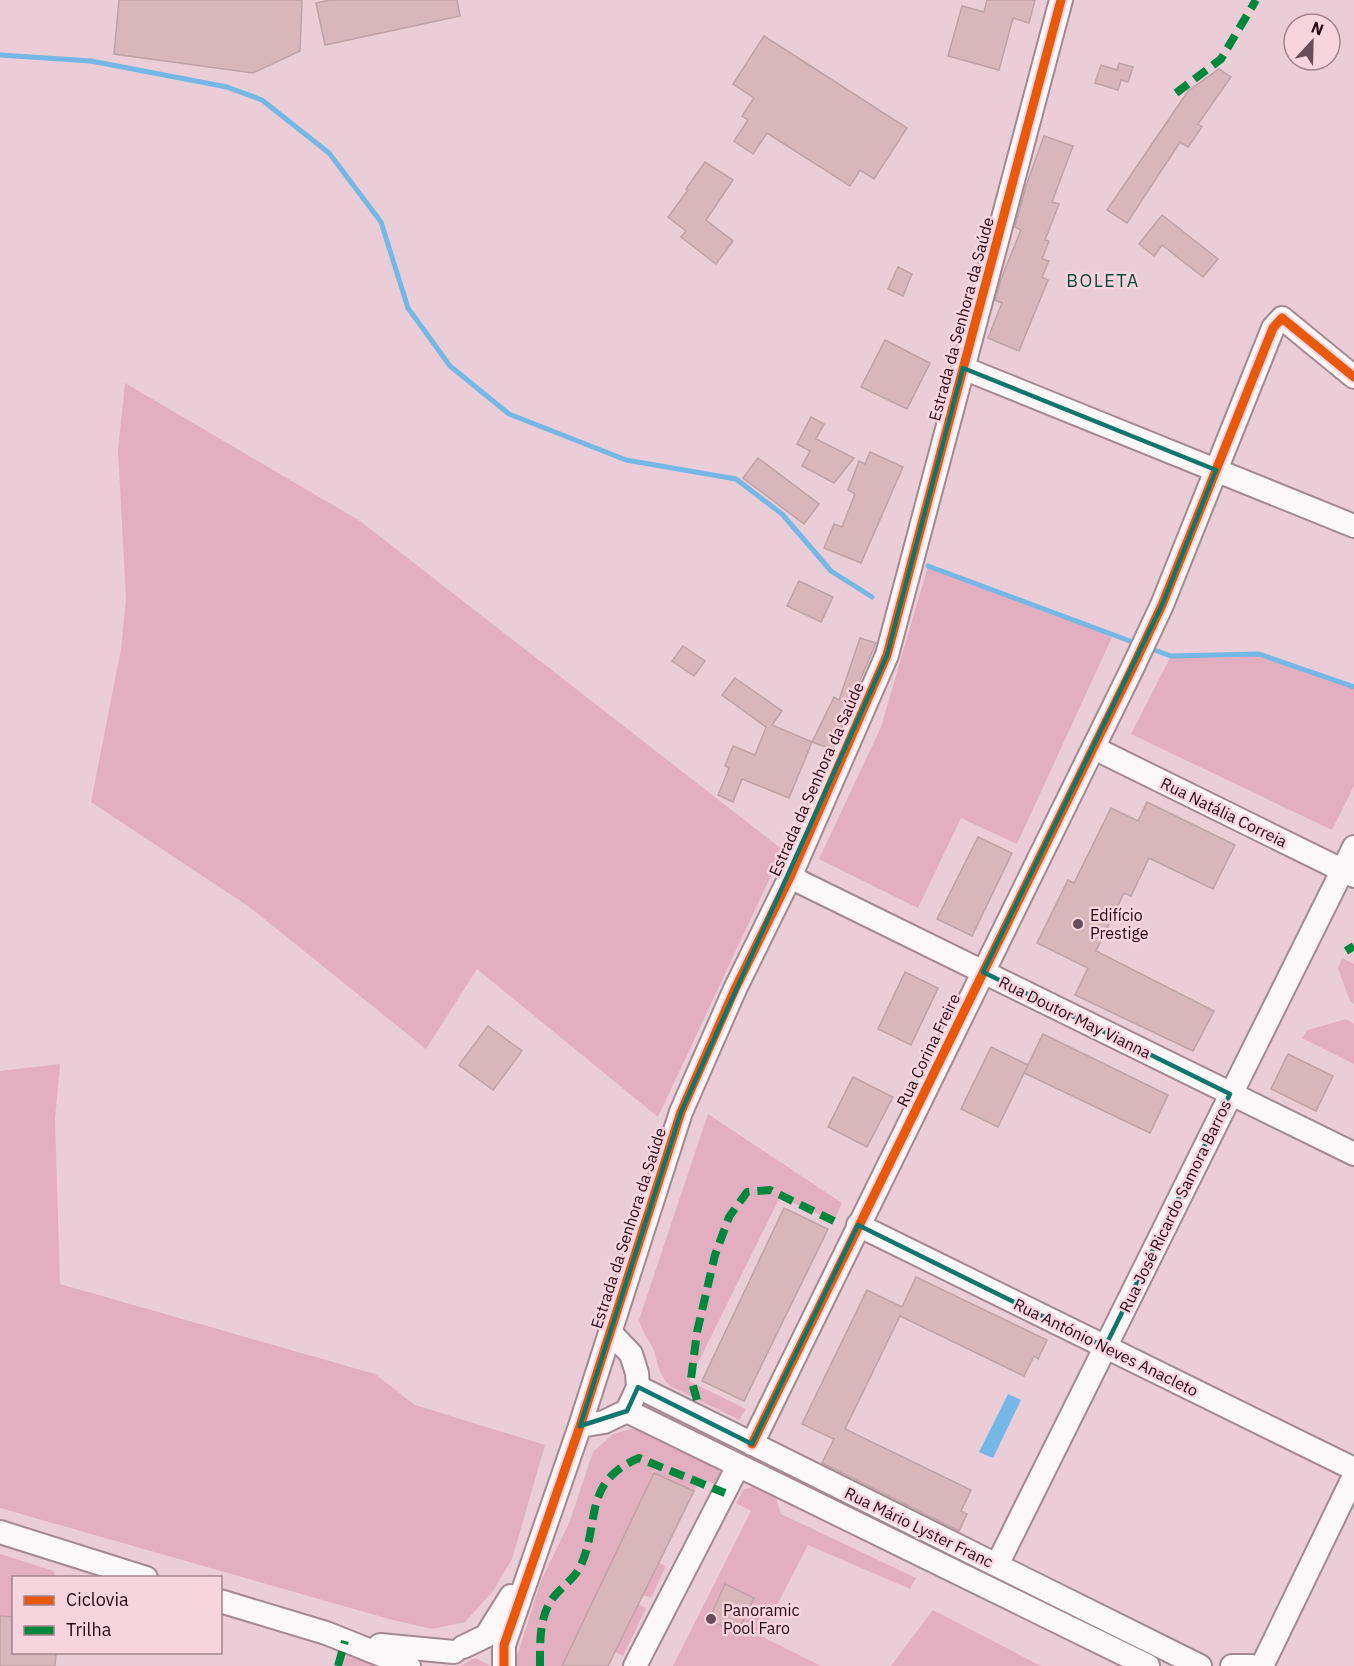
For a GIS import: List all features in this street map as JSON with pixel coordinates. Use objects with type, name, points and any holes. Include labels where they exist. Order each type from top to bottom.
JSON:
[{"type":"street","name":"Estrada da Senhora da Saúde","points":[[537,1550],[580,1426],[681,1112],[735,989],[790,877],[887,655],[1061,0]]},
{"type":"street","name":"Rua Corina Freire","points":[[752,1444],[1135,663],[1273,328],[1282,318],[1354,377]]},
{"type":"street","points":[[963,368],[1354,526]]},
{"type":"street","name":"Rua Natália Correia","points":[[1094,748],[1348,873]]},
{"type":"street","name":"Rua José Ricardo Samora Barros","points":[[997,1565],[1230,1094],[1348,873],[1354,847]]},
{"type":"street","name":"Rua Doutor May Vianna","points":[[790,877],[1230,1094]]},
{"type":"street","points":[[1230,1094],[1354,1154]]},
{"type":"street","name":"Rua António Neves Anacleto","points":[[858,1225],[1354,1469]]},
{"type":"street","points":[[580,1426],[604,1422],[627,1411],[638,1387],[631,1354],[610,1332]]},
{"type":"street","name":"Rua Mário Lyster Franc","points":[[638,1387],[1200,1666]]},
{"type":"street","name":"Rua Mário Lyster Franc","points":[[627,1411],[1148,1666]]},
{"type":"street","points":[[635,1666],[738,1466]]},
{"type":"street","points":[[1262,1666],[1354,1476]]},
{"type":"street","points":[[0,1532],[140,1576]]},
{"type":"street","points":[[454,1655],[486,1636],[537,1550]]},
{"type":"street","points":[[504,1666],[504,1645],[537,1550]]},
{"type":"street","points":[[222,1602],[326,1633],[409,1666]]},
{"type":"street","points":[[326,1633],[393,1647],[454,1655],[481,1646],[490,1650],[504,1666]]},
{"type":"street","points":[[1232,1666],[1251,1666]]},
{"type":"highlighted area","points":[[963,368],[1216,470],[1162,605],[983,972],[1230,1094],[1105,1347],[858,1225],[752,1444],[638,1387],[627,1411],[580,1426],[681,1112],[887,655]]},
{"type":"shaded area","points":[[125,383],[360,521],[783,850],[658,1117],[477,969],[426,1049],[248,906],[91,802],[121,649],[126,599],[118,450]]},
{"type":"shaded area","points":[[928,566],[1113,635],[1017,844],[961,818],[918,908],[819,859],[881,727]]},
{"type":"shaded area","points":[[1259,654],[1354,686],[1354,786],[1332,830],[1131,734],[1171,656]]},
{"type":"shaded area","points":[[1342,958],[1354,964],[1354,1004],[1350,1001],[1338,968]]},
{"type":"shaded area","points":[[1346,1019],[1354,1024],[1354,1064],[1302,1038],[1308,1030]]},
{"type":"shaded area","points":[[60,1064],[55,1119],[60,1284],[375,1374],[415,1405],[545,1445],[512,1559],[493,1591],[465,1622],[432,1629],[389,1619],[0,1508],[0,1071]]},
{"type":"shaded area","points":[[708,1114],[842,1203],[834,1221],[780,1197],[689,1381],[746,1409],[739,1420],[670,1386],[665,1381],[639,1320]]},
{"type":"shaded area","points":[[635,1428],[647,1430],[718,1468],[720,1473],[717,1485],[701,1479],[694,1491],[654,1474],[562,1666],[514,1666],[541,1581],[570,1521],[593,1452],[613,1434]]},
{"type":"shaded area","points":[[764,1487],[775,1494],[781,1514],[916,1578],[910,1589],[808,1545],[761,1636],[821,1666],[673,1666],[751,1511],[736,1503],[744,1489]]},
{"type":"shaded area","points":[[0,1554],[54,1571],[55,1576],[12,1576],[12,1617],[0,1616]]},
{"type":"shaded area","points":[[659,1563],[666,1566],[651,1598],[643,1595]]},
{"type":"shaded area","points":[[638,1604],[646,1608],[623,1656],[615,1652]]},
{"type":"shaded area","points":[[933,1610],[1041,1666],[891,1666]]},
{"type":"shaded area","points":[[346,1655],[379,1666],[343,1666]]},
{"type":"shaded area","points":[[475,1658],[491,1666],[460,1666]]},
{"type":"water","points":[[1008,1394],[1021,1400],[993,1458],[979,1452]]},
{"type":"building","points":[[119,0],[302,0],[300,51],[253,73],[114,54]]},
{"type":"building","points":[[330,0],[457,0],[460,16],[325,45],[316,3]]},
{"type":"building","points":[[987,0],[1035,0],[1029,23],[1013,18],[999,70],[948,56],[962,6],[984,12]]},
{"type":"building","points":[[764,36],[907,128],[874,179],[860,170],[850,186],[767,133],[753,154],[734,141],[748,120],[742,116],[754,98],[733,84]]},
{"type":"building","points":[[1119,63],[1133,67],[1128,82],[1121,80],[1118,90],[1095,83],[1101,65],[1117,70]]},
{"type":"building","points":[[1219,69],[1231,77],[1198,124],[1202,127],[1188,147],[1180,142],[1127,223],[1107,210],[1188,91]]},
{"type":"building","points":[[1044,136],[1073,146],[1052,202],[1059,204],[1045,240],[1049,241],[1042,259],[1049,261],[1042,277],[1048,280],[1019,351],[988,338],[1002,303],[995,300],[1021,230],[1015,227],[1026,186]]},
{"type":"building","points":[[705,162],[733,180],[706,220],[733,241],[716,264],[681,237],[686,231],[668,217]]},
{"type":"building","points":[[1162,215],[1218,259],[1203,277],[1162,245],[1154,256],[1139,244]]},
{"type":"building","points":[[898,267],[912,274],[903,296],[888,289]]},
{"type":"building","points":[[885,340],[930,363],[907,409],[861,387]]},
{"type":"building","points":[[811,417],[824,424],[816,439],[854,458],[834,483],[802,466],[810,451],[797,444]]},
{"type":"building","points":[[870,452],[903,467],[861,563],[824,548],[834,524],[842,527],[855,494],[848,490],[859,461],[865,464]]},
{"type":"building","points":[[758,458],[819,504],[804,524],[743,478]]},
{"type":"building","points":[[799,581],[833,597],[821,622],[787,606]]},
{"type":"building","points":[[860,638],[876,643],[831,749],[812,742],[834,697],[839,700]]},
{"type":"building","points":[[683,646],[705,661],[694,676],[672,661]]},
{"type":"building","points":[[735,678],[782,711],[772,725],[812,742],[789,798],[742,779],[733,802],[718,795],[729,768],[725,766],[733,746],[755,755],[766,727],[722,695]]},
{"type":"building","points":[[1147,802],[1235,845],[1213,889],[1149,858],[1131,896],[1124,893],[1096,951],[1214,1011],[1193,1051],[1075,995],[1088,968],[1037,943],[1068,880],[1074,883],[1111,808],[1138,821]]},
{"type":"building","points":[[978,837],[1012,853],[972,936],[937,919]]},
{"type":"building","points":[[905,972],[938,988],[911,1045],[878,1029]]},
{"type":"building","points":[[488,1026],[522,1051],[493,1090],[459,1065]]},
{"type":"building","points":[[1043,1034],[1168,1095],[1150,1133],[1024,1073]]},
{"type":"building","points":[[991,1047],[1028,1065],[998,1127],[961,1109]]},
{"type":"building","points":[[1288,1054],[1333,1076],[1316,1111],[1271,1089]]},
{"type":"building","points":[[853,1077],[893,1097],[867,1147],[828,1127]]},
{"type":"building","points":[[784,1208],[828,1229],[744,1401],[702,1381]]},
{"type":"building","points":[[916,1277],[1047,1340],[1038,1359],[1034,1356],[1024,1376],[900,1316],[845,1429],[971,1490],[961,1511],[967,1514],[959,1531],[822,1463],[834,1439],[802,1424],[867,1290],[902,1307]]},
{"type":"building","points":[[654,1473],[694,1491],[608,1666],[562,1666]]},
{"type":"building","points":[[725,1584],[754,1598],[737,1633],[709,1620]]},
{"type":"building","points":[[0,1616],[12,1617],[12,1654],[56,1654],[55,1666],[0,1666]]},
{"type":"waterway","points":[[0,55],[91,61],[227,87],[262,100],[329,153],[381,222],[408,308],[450,366],[509,414],[626,460],[736,479],[782,514],[831,571],[872,597]]},
{"type":"waterway","points":[[928,566],[1138,644]]},
{"type":"waterway","points":[[1149,648],[1171,656],[1259,654],[1354,687]]},
{"type":"marked path","points":[[1176,93],[1221,59],[1256,0]]},
{"type":"marked path","points":[[1346,951],[1354,946]]},
{"type":"marked path","points":[[697,1400],[691,1379],[697,1332],[715,1255],[729,1217],[747,1192],[770,1190],[834,1221]]},
{"type":"marked path","points":[[540,1666],[541,1634],[546,1609],[553,1597],[580,1567],[600,1492],[608,1479],[621,1468],[639,1458],[725,1493]]},
{"type":"marked path","points":[[338,1666],[345,1641]]},
{"type":"cycle path","points":[[504,1666],[504,1645],[580,1426],[681,1112],[735,989],[790,877],[887,655],[1061,0]]},
{"type":"cycle path","points":[[752,1444],[1162,605],[1273,328],[1282,318],[1354,377]]},
{"type":"place","name":"Edifício Prestige","points":[[1078,924]]},
{"type":"place","name":"Panoramic Pool Faro","points":[[711,1619]]},
{"type":"district","name":"BOLETA","points":[[1103,280]]}]
